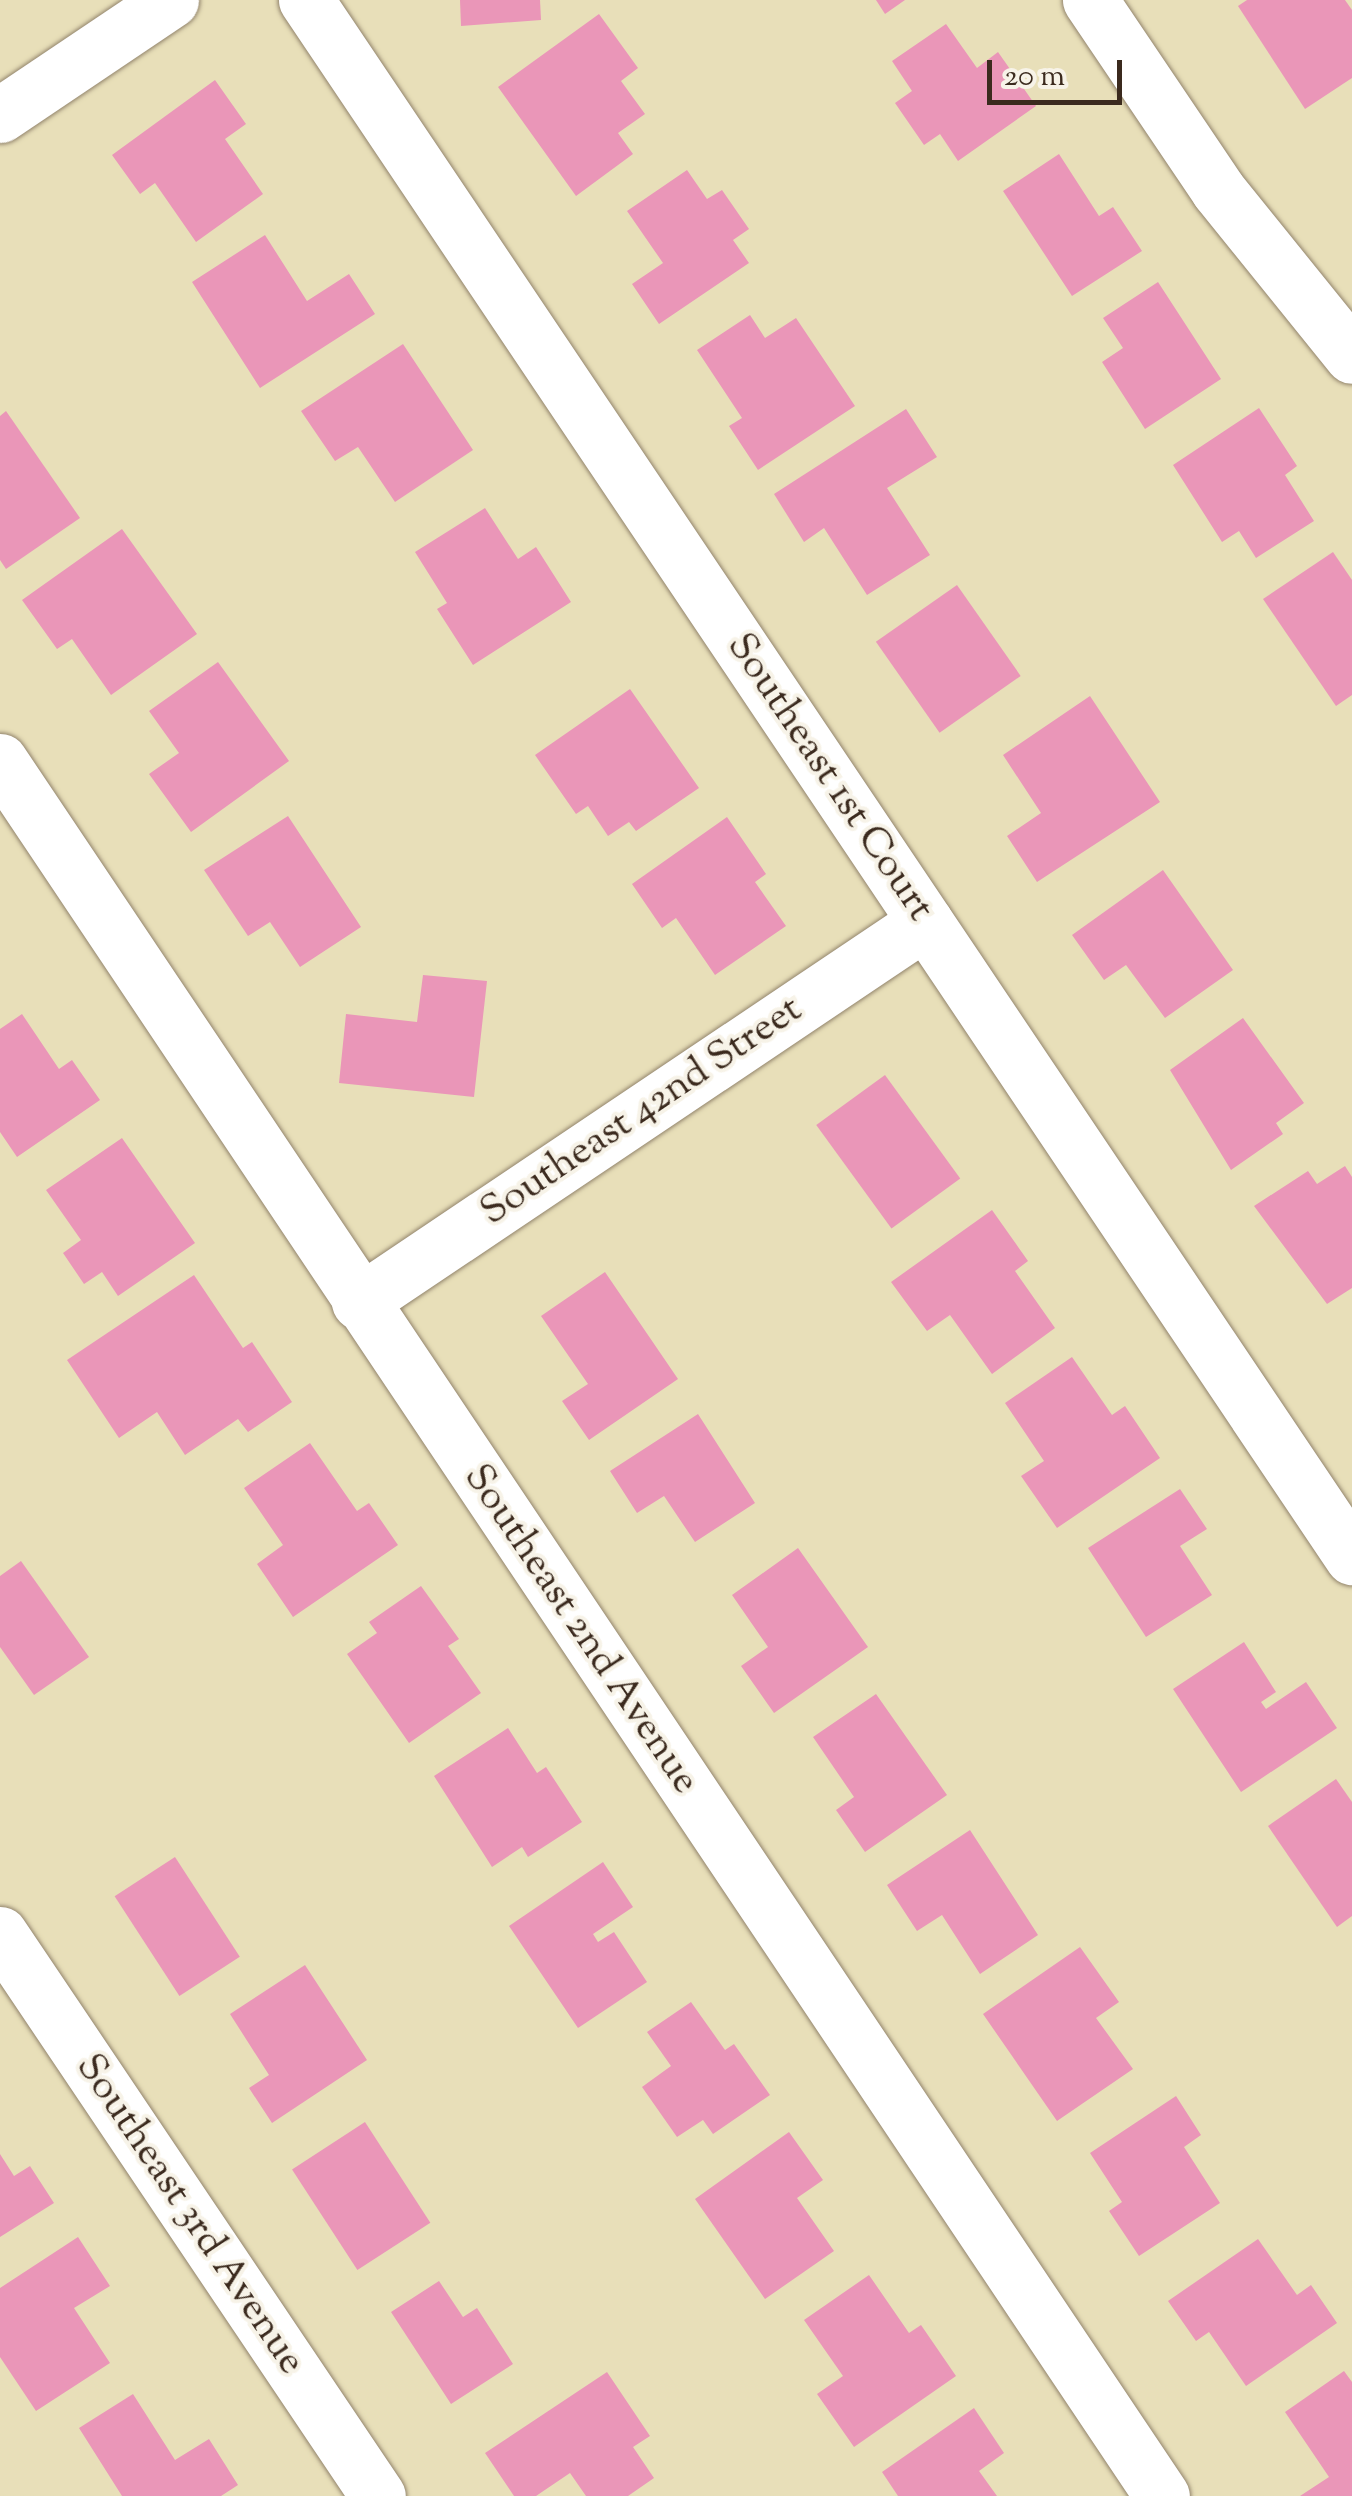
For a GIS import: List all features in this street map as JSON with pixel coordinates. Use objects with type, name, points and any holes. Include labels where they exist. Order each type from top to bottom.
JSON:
[{"type":"street","points":[[7,96],[171,0]]},
{"type":"street","name":"Southeast 1st Court","points":[[306,0],[1352,1556]]},
{"type":"street","points":[[1090,0],[1218,190],[1352,356]]},
{"type":"street","name":"Southeast 2nd Avenue","points":[[0,762],[1162,2496]]},
{"type":"street","name":"Southeast 42nd Street","points":[[359,1302],[926,922]]},
{"type":"street","name":"Southeast 3rd Avenue","points":[[0,1934],[378,2496]]},
{"type":"building","points":[[460,0],[540,0],[541,20],[461,26]]},
{"type":"building","points":[[876,0],[905,0],[885,14]]},
{"type":"building","points":[[1247,0],[1345,0],[1352,10],[1352,78],[1305,109],[1238,6]]},
{"type":"building","points":[[599,14],[638,68],[621,81],[645,114],[618,133],[633,154],[576,196],[498,87]]},
{"type":"building","points":[[946,24],[977,68],[998,52],[1036,106],[958,161],[940,134],[924,145],[895,103],[912,91],[892,61]]},
{"type":"building","points":[[215,80],[246,124],[225,139],[263,194],[196,242],[155,183],[140,194],[112,155]]},
{"type":"building","points":[[1059,154],[1099,216],[1113,207],[1142,251],[1072,296],[1003,191]]},
{"type":"building","points":[[687,170],[707,199],[722,190],[749,229],[733,240],[749,263],[659,324],[632,284],[663,263],[627,211]]},
{"type":"building","points":[[265,235],[307,301],[349,274],[375,314],[260,388],[192,282]]},
{"type":"building","points":[[1158,282],[1221,379],[1145,429],[1102,362],[1123,348],[1103,318]]},
{"type":"building","points":[[750,315],[765,338],[796,318],[855,406],[758,470],[729,426],[742,418],[697,350]]},
{"type":"building","points":[[403,344],[473,450],[395,502],[358,447],[335,461],[301,411]]},
{"type":"building","points":[[1259,408],[1297,466],[1285,475],[1314,521],[1256,558],[1239,531],[1222,542],[1173,465]]},
{"type":"building","points":[[906,409],[937,457],[887,488],[930,555],[867,595],[824,528],[804,542],[774,494]]},
{"type":"building","points":[[6,411],[80,518],[6,569],[0,560],[0,416]]},
{"type":"building","points":[[485,508],[518,559],[536,547],[571,602],[473,665],[437,609],[447,603],[415,552]]},
{"type":"building","points":[[122,529],[197,634],[111,695],[72,639],[57,649],[22,600]]},
{"type":"building","points":[[1333,552],[1352,580],[1352,695],[1336,706],[1263,599]]},
{"type":"building","points":[[957,585],[1021,676],[940,733],[876,642]]},
{"type":"building","points":[[218,662],[289,761],[191,832],[149,774],[179,753],[149,711]]},
{"type":"building","points":[[630,689],[699,788],[636,831],[629,822],[608,836],[588,806],[576,814],[535,755]]},
{"type":"building","points":[[1090,696],[1160,802],[1037,882],[1007,836],[1041,813],[1003,755]]},
{"type":"building","points":[[288,816],[361,927],[300,967],[270,922],[248,936],[204,870]]},
{"type":"building","points":[[727,817],[766,874],[755,882],[786,926],[715,975],[676,918],[662,928],[632,884]]},
{"type":"building","points":[[1163,870],[1233,970],[1165,1018],[1126,965],[1104,980],[1072,935]]},
{"type":"building","points":[[423,975],[487,981],[474,1097],[339,1083],[346,1014],[417,1022]]},
{"type":"building","points":[[22,1014],[59,1069],[72,1060],[100,1100],[17,1157],[0,1132],[0,1029]]},
{"type":"building","points":[[1243,1018],[1304,1103],[1276,1123],[1283,1134],[1231,1170],[1170,1070]]},
{"type":"building","points":[[885,1075],[960,1179],[891,1229],[816,1125]]},
{"type":"building","points":[[122,1138],[195,1243],[118,1296],[102,1272],[84,1284],[63,1253],[81,1240],[46,1190]]},
{"type":"building","points":[[1345,1166],[1352,1177],[1352,1288],[1327,1304],[1254,1206],[1308,1171],[1317,1184]]},
{"type":"building","points":[[992,1210],[1028,1261],[1015,1271],[1055,1328],[992,1374],[950,1315],[927,1331],[891,1282]]},
{"type":"building","points":[[605,1272],[678,1379],[589,1440],[562,1401],[588,1384],[541,1316]]},
{"type":"building","points":[[194,1275],[243,1348],[252,1342],[292,1402],[248,1432],[238,1419],[185,1455],[157,1412],[119,1438],[67,1360]]},
{"type":"building","points":[[1072,1357],[1112,1415],[1125,1406],[1160,1458],[1057,1528],[1021,1476],[1044,1461],[1005,1403]]},
{"type":"building","points":[[698,1414],[755,1503],[695,1542],[664,1496],[637,1513],[610,1471]]},
{"type":"building","points":[[310,1443],[357,1511],[369,1503],[398,1545],[293,1617],[257,1564],[283,1545],[244,1488]]},
{"type":"building","points":[[1180,1489],[1207,1529],[1180,1546],[1212,1595],[1146,1637],[1088,1548]]},
{"type":"building","points":[[798,1548],[868,1647],[774,1713],[741,1666],[768,1647],[732,1595]]},
{"type":"building","points":[[21,1561],[89,1657],[34,1695],[0,1647],[0,1576]]},
{"type":"building","points":[[421,1586],[459,1639],[448,1646],[481,1693],[409,1743],[347,1654],[377,1633],[369,1622]]},
{"type":"building","points":[[1244,1642],[1276,1692],[1261,1702],[1266,1709],[1306,1682],[1337,1728],[1241,1792],[1173,1689]]},
{"type":"building","points":[[876,1694],[947,1795],[865,1852],[836,1810],[854,1797],[813,1737]]},
{"type":"building","points":[[508,1728],[537,1773],[546,1767],[582,1822],[528,1857],[522,1847],[492,1867],[434,1776]]},
{"type":"building","points":[[1336,1779],[1352,1802],[1352,1916],[1337,1927],[1268,1826]]},
{"type":"building","points":[[970,1830],[1038,1935],[980,1974],[942,1915],[917,1931],[887,1885]]},
{"type":"building","points":[[175,1857],[240,1957],[179,1996],[115,1896]]},
{"type":"building","points":[[603,1862],[633,1907],[593,1934],[598,1942],[614,1932],[647,1982],[578,2028],[509,1926]]},
{"type":"building","points":[[1080,1947],[1119,2002],[1096,2018],[1133,2069],[1057,2121],[983,2014]]},
{"type":"building","points":[[305,1965],[367,2060],[272,2123],[249,2088],[269,2075],[230,2014]]},
{"type":"building","points":[[691,2002],[725,2050],[734,2044],[770,2095],[713,2134],[703,2120],[677,2137],[642,2087],[671,2066],[647,2032]]},
{"type":"building","points":[[1176,2096],[1201,2135],[1184,2147],[1220,2203],[1139,2256],[1109,2211],[1122,2202],[1090,2153]]},
{"type":"building","points":[[365,2122],[430,2223],[357,2270],[292,2169]]},
{"type":"building","points":[[789,2132],[823,2180],[797,2198],[834,2251],[765,2299],[695,2199]]},
{"type":"building","points":[[0,2154],[14,2176],[30,2166],[54,2203],[0,2237]]},
{"type":"building","points":[[78,2237],[110,2286],[74,2308],[110,2363],[36,2411],[0,2357],[0,2288]]},
{"type":"building","points":[[1258,2239],[1297,2295],[1311,2285],[1337,2323],[1246,2386],[1209,2332],[1196,2341],[1168,2301]]},
{"type":"building","points":[[869,2275],[909,2333],[921,2325],[956,2376],[854,2447],[817,2394],[843,2376],[804,2320]]},
{"type":"building","points":[[439,2281],[463,2317],[477,2308],[513,2364],[451,2404],[391,2312]]},
{"type":"building","points":[[1344,2371],[1352,2382],[1352,2496],[1300,2496],[1329,2477],[1285,2412]]},
{"type":"building","points":[[607,2372],[650,2436],[633,2447],[654,2478],[628,2496],[586,2496],[570,2473],[536,2496],[514,2496],[485,2453]]},
{"type":"building","points":[[133,2394],[175,2460],[209,2439],[238,2485],[221,2496],[122,2496],[79,2428]]},
{"type":"building","points":[[974,2408],[1004,2453],[979,2471],[997,2496],[898,2496],[882,2472]]}]
